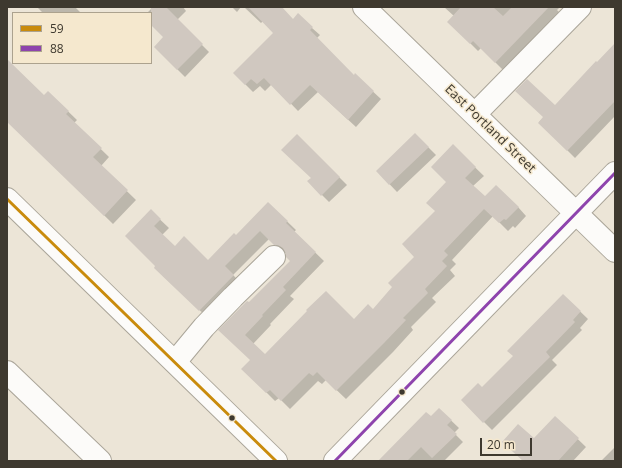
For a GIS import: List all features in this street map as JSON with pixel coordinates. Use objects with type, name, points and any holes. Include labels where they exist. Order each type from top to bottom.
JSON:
[{"type":"main road","name":"East Portland Street","points":[[364,7],[615,251]]},
{"type":"main road","points":[[475,114],[580,7]]},
{"type":"main road","points":[[335,461],[615,173]]},
{"type":"main road","points":[[7,199],[276,461]]},
{"type":"main road","points":[[175,362],[209,322],[274,257]]},
{"type":"main road","points":[[7,372],[100,461]]},
{"type":"building","points":[[151,7],[166,7],[203,44],[177,70],[154,47],[163,37],[152,26]]},
{"type":"building","points":[[248,7],[282,7],[293,19],[298,13],[313,27],[310,30],[354,75],[355,73],[374,91],[348,120],[310,85],[290,105],[264,78],[257,84],[251,79],[245,85],[233,73],[273,33]]},
{"type":"building","points":[[461,7],[493,7],[503,16],[512,7],[549,7],[495,63],[473,41],[470,44],[447,22]]},
{"type":"building","points":[[615,43],[615,101],[567,151],[538,123],[543,117],[515,91],[527,79],[555,105]]},
{"type":"building","points":[[7,59],[44,95],[48,91],[69,111],[66,114],[102,148],[93,157],[128,190],[104,216],[7,122]]},
{"type":"building","points":[[415,133],[429,147],[389,185],[376,171]]},
{"type":"building","points":[[297,134],[340,177],[321,196],[307,181],[311,178],[281,150]]},
{"type":"building","points":[[453,144],[476,167],[465,178],[485,196],[496,185],[519,207],[506,220],[504,219],[499,223],[484,209],[444,251],[448,255],[442,261],[447,266],[425,289],[428,293],[403,318],[406,320],[336,391],[317,372],[313,376],[309,373],[281,401],[270,390],[266,393],[241,369],[250,360],[218,330],[247,301],[249,302],[290,261],[286,257],[283,248],[278,245],[274,245],[260,231],[225,266],[234,275],[199,311],[154,268],[155,266],[125,236],[151,209],[161,219],[154,226],[175,246],[184,236],[208,260],[234,233],[236,235],[268,202],[288,221],[286,223],[316,252],[283,287],[286,290],[245,335],[265,354],[326,291],[354,319],[368,304],[373,309],[392,287],[388,283],[414,257],[402,244],[435,211],[426,203],[446,182],[431,167]]},
{"type":"building","points":[[563,294],[581,311],[573,320],[575,322],[546,352],[550,357],[483,423],[461,400],[478,383],[482,387],[513,356],[507,351]]},
{"type":"building","points":[[439,408],[452,420],[447,425],[457,434],[432,458],[421,447],[407,461],[378,461],[426,412],[431,416]]},
{"type":"building","points":[[555,416],[579,438],[558,461],[523,461],[502,442],[518,424],[534,438]]},
{"type":"transit line","name":"88","points":[[335,461],[615,173]]},
{"type":"transit line","name":"59","points":[[7,199],[276,461]]}]
